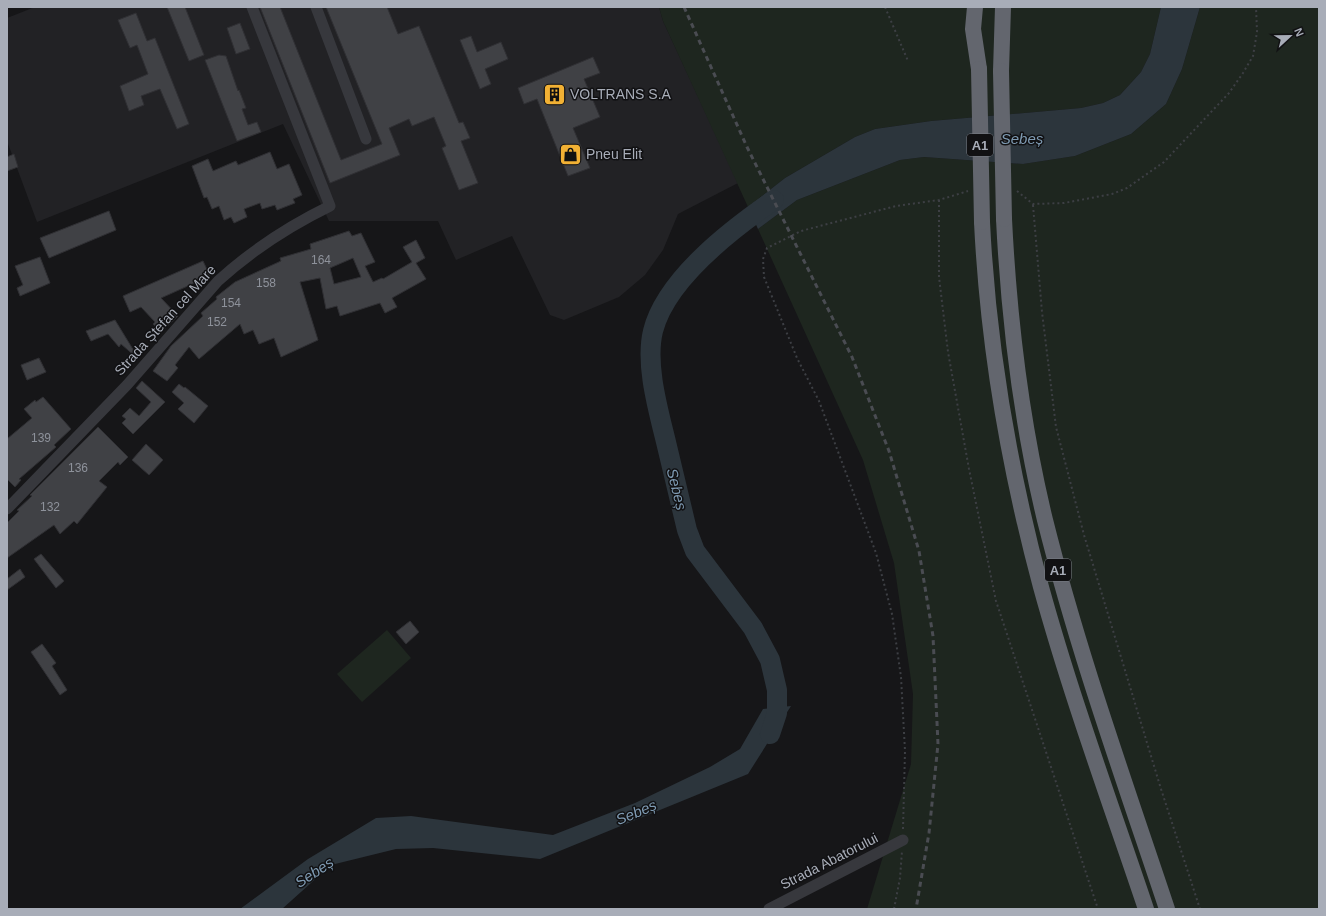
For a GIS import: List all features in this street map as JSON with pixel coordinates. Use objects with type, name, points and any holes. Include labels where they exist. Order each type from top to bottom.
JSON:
[{"type":"highway","points":[[975,7],[974,29],[978,68]]},
{"type":"highway","name":"A1","points":[[982,7],[978,68],[982,222],[989,326],[1000,396],[1025,522],[1041,587],[1064,666],[1146,909]]},
{"type":"highway","name":"A1","points":[[1003,7],[1001,71],[1004,219],[1010,323],[1020,392],[1045,518],[1088,671],[1167,909]]},
{"type":"street","name":"Strada Ștefan cel Mare","points":[[7,509],[131,380],[218,281],[234,266],[282,233],[306,218],[330,206],[252,7]]},
{"type":"street","points":[[316,7],[366,139]]},
{"type":"street","name":"Strada Abatorului","points":[[769,909],[903,840]]},
{"type":"path","points":[[885,7],[908,61]]},
{"type":"path","points":[[1011,189],[1017,191],[1033,204],[1064,202],[1112,194],[1127,188],[1164,162],[1229,93],[1243,74],[1253,56],[1258,32],[1256,7]]},
{"type":"path","points":[[894,909],[900,878],[903,840],[905,751],[901,677],[892,614],[876,553],[819,401],[797,358],[764,277],[762,260],[767,248],[801,230],[896,206],[939,200],[972,190]]},
{"type":"path","points":[[939,200],[939,277],[948,352],[969,469],[996,601],[1098,909]]},
{"type":"path","points":[[1033,204],[1042,312],[1056,427],[1084,535],[1161,789],[1200,909]]},
{"type":"shaded area","points":[[35,7],[659,7],[663,21],[738,183],[678,214],[663,250],[645,275],[619,297],[564,320],[550,315],[512,236],[456,260],[438,221],[329,221],[283,124],[37,222],[7,141],[7,18]]},
{"type":"shaded area","points":[[659,7],[1161,7],[1150,54],[1141,72],[1120,95],[1103,103],[1081,108],[931,121],[875,129],[855,137],[785,178],[748,207],[663,21]]},
{"type":"shaded area","points":[[1200,7],[1319,7],[1319,909],[867,909],[911,764],[913,694],[894,563],[863,460],[758,229],[797,200],[900,160],[924,157],[1023,164],[1075,156],[1131,134],[1166,104],[1182,69]]},
{"type":"shaded area","points":[[387,630],[411,658],[362,702],[337,674]]},
{"type":"water","name":"Sebeș","points":[[1161,7],[1200,7],[1182,69],[1166,104],[1131,134],[1075,156],[1023,164],[924,157],[900,160],[797,200],[758,229],[748,207],[785,178],[855,137],[875,129],[931,121],[1081,108],[1103,103],[1120,95],[1141,72],[1150,54]]},
{"type":"water","points":[[791,706],[748,774],[540,859],[433,848],[396,849],[331,865],[282,909],[240,909],[308,859],[376,818],[411,816],[553,835],[635,803],[710,767],[740,749],[763,709]]},
{"type":"building","points":[[167,7],[185,7],[204,55],[189,61]]},
{"type":"building","points":[[260,7],[280,7],[341,160],[382,144],[326,7],[387,7],[398,34],[419,26],[459,123],[463,122],[470,138],[461,141],[478,183],[459,190],[442,148],[446,146],[434,117],[412,126],[409,119],[389,128],[400,155],[330,183]]},
{"type":"building","points":[[136,13],[147,41],[155,38],[189,124],[177,129],[160,89],[141,96],[144,105],[129,111],[120,86],[148,74],[137,45],[130,48],[118,20]]},
{"type":"building","points":[[240,23],[250,49],[236,54],[227,28]]},
{"type":"building","points":[[471,36],[477,52],[501,42],[508,59],[485,69],[491,84],[480,89],[460,40]]},
{"type":"building","points":[[219,55],[226,56],[238,91],[239,90],[246,108],[242,109],[248,125],[257,122],[261,132],[237,141],[205,60]]},
{"type":"building","name":"VOLTRANS S.A","points":[[593,57],[600,73],[584,79],[600,117],[573,128],[590,168],[568,176],[537,99],[524,104],[518,88]]},
{"type":"building","points":[[270,152],[277,169],[289,164],[302,195],[293,199],[295,203],[277,210],[275,205],[262,209],[260,203],[244,209],[247,217],[234,223],[231,217],[224,220],[219,206],[212,209],[207,197],[204,198],[192,166],[208,159],[213,171],[236,161],[238,165]]},
{"type":"building","points":[[14,154],[18,167],[7,171],[7,157]]},
{"type":"building","points":[[109,211],[116,230],[49,258],[40,238]]},
{"type":"building","points":[[349,231],[352,236],[361,233],[375,262],[365,266],[373,282],[382,278],[383,279],[412,262],[403,247],[416,240],[425,258],[416,263],[426,279],[392,298],[397,307],[385,313],[380,303],[340,316],[337,306],[326,309],[320,278],[300,282],[318,340],[281,357],[274,338],[259,344],[253,330],[244,334],[240,324],[199,359],[189,347],[175,365],[178,368],[167,381],[153,371],[171,346],[203,316],[201,313],[217,299],[216,297],[235,282],[281,261],[280,258],[311,249],[310,244]],"holes":[[[353,258],[361,277],[334,284],[330,268]]]},
{"type":"building","points":[[40,257],[50,283],[20,296],[17,288],[23,285],[15,266]]},
{"type":"building","points":[[203,261],[210,276],[161,298],[178,316],[161,332],[153,324],[155,322],[141,307],[130,312],[123,296]]},
{"type":"building","points":[[115,320],[137,356],[136,357],[121,344],[119,347],[108,334],[91,341],[86,331]]},
{"type":"building","points":[[39,358],[46,372],[27,380],[21,365]]},
{"type":"building","points":[[142,381],[165,402],[133,434],[122,423],[126,419],[122,416],[130,408],[139,416],[151,402],[136,388]]},
{"type":"building","points":[[179,384],[184,388],[185,387],[208,406],[194,423],[178,409],[184,403],[172,392]]},
{"type":"building","points":[[43,397],[71,429],[54,445],[56,447],[19,479],[21,480],[15,487],[7,479],[7,439],[32,418],[24,409],[35,400],[36,402]]},
{"type":"building","points":[[98,427],[128,457],[120,465],[118,462],[99,481],[107,487],[77,524],[74,521],[60,534],[54,525],[7,558],[7,523],[19,511],[17,510],[32,496],[30,495]]},
{"type":"building","points":[[146,444],[163,460],[149,475],[132,460]]},
{"type":"building","points":[[41,554],[64,581],[56,588],[34,559]]},
{"type":"building","points":[[20,569],[25,577],[7,590],[7,579]]},
{"type":"building","points":[[410,621],[419,632],[406,644],[396,632]]},
{"type":"building","points":[[42,644],[56,663],[52,666],[67,690],[60,695],[31,652]]},
{"type":"waterway","name":"Sebeș","points":[[770,734],[777,713],[777,690],[770,660],[753,628],[695,551],[687,530],[659,415],[651,372],[651,344],[653,331],[660,312],[671,293],[686,274],[721,240],[774,200]]},
{"type":"railway","points":[[684,7],[747,147],[852,357],[889,451],[919,551],[933,636],[938,744],[929,833],[916,909]]},
{"type":"place","name":"VOLTRANS S.A","points":[[555,94]]},
{"type":"place","name":"Pneu Elit","points":[[571,154]]}]
